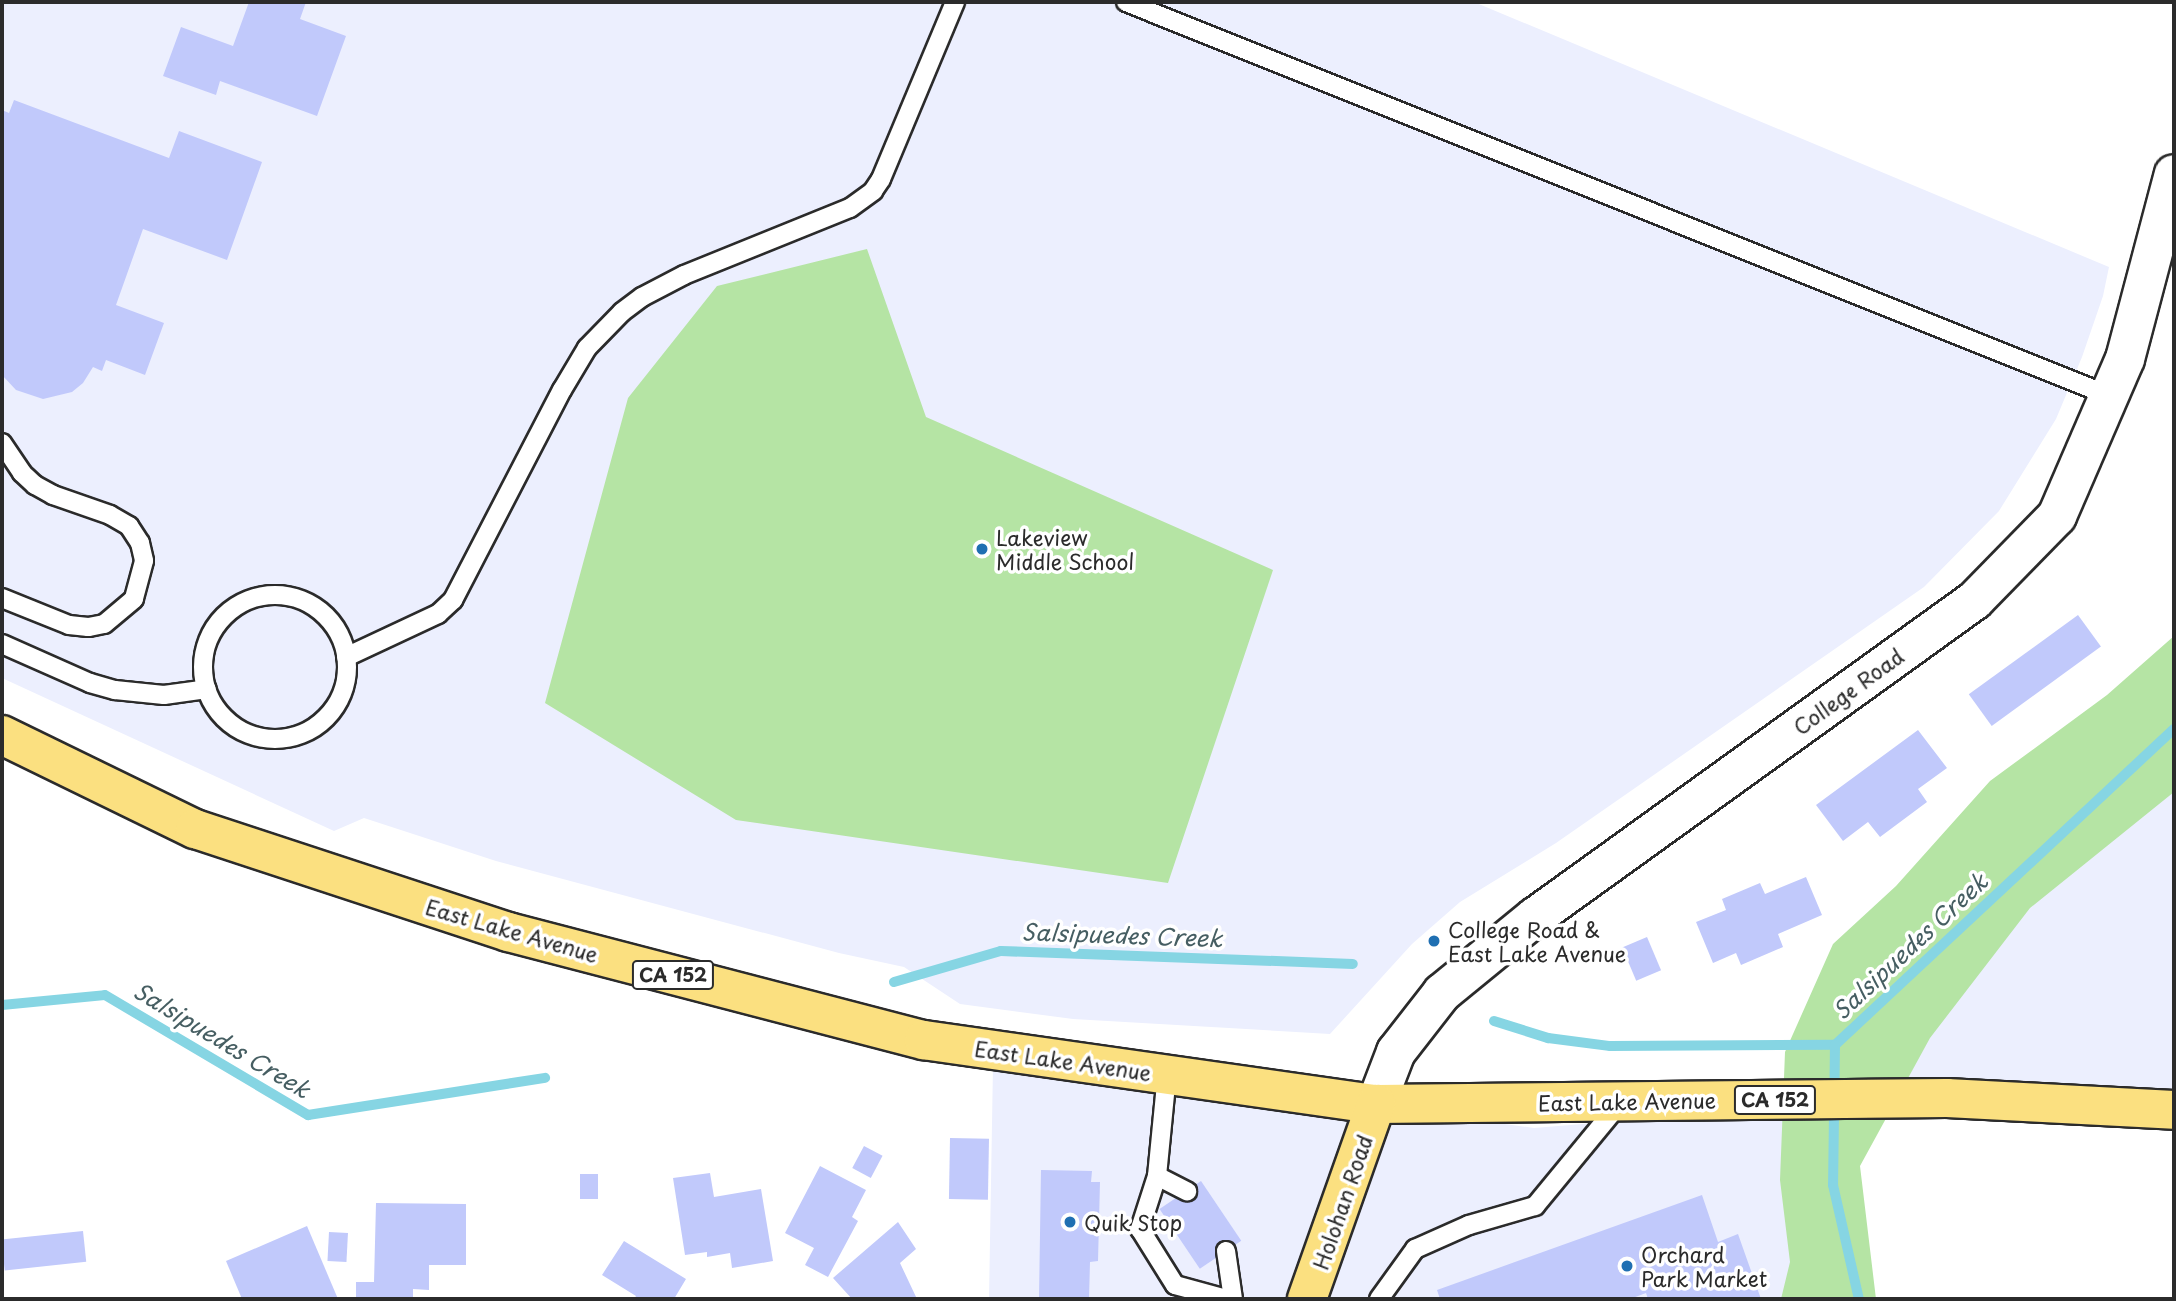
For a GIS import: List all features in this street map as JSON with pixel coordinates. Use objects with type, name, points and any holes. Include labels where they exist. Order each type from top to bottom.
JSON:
[{"type":"main road","name":"East Lake Avenue","points":[[2,735],[195,829],[508,932],[924,1040],[1376,1104],[1947,1098],[2174,1110]]},
{"type":"main road","name":"Holohan Road","points":[[1307,1299],[1376,1104]]},
{"type":"street","name":"College Road","points":[[1376,1104],[1396,1052],[1442,993],[1535,917],[1975,600],[2057,516],[2110,396],[2138,320],[2174,174]]},
{"type":"lane","points":[[346,657],[438,614],[453,600],[562,390],[587,348],[622,312],[642,297],[684,275],[850,208],[873,191],[881,179],[955,2]]},
{"type":"lane","points":[[1126,2],[2110,396]]},
{"type":"lane","points":[[2,443],[29,480],[53,495],[110,515],[129,526],[142,552],[140,580],[134,599],[121,613],[104,624],[88,627],[69,625],[2,598]]},
{"type":"lane","points":[[272,594],[296,597],[318,609],[335,626],[346,657],[348,673],[342,696],[328,717],[309,732],[287,739],[264,739],[242,732],[223,718],[207,689],[204,652],[212,631],[227,612],[248,600],[272,594]]},
{"type":"lane","points":[[2,644],[90,683],[116,690],[164,695],[207,689]]},
{"type":"lane","points":[[1167,1074],[1157,1176],[1140,1229],[1175,1286],[1230,1299],[1226,1251]]},
{"type":"lane","points":[[1379,1299],[1415,1249],[1469,1225],[1535,1206],[1621,1101]]},
{"type":"lane","points":[[1157,1176],[1187,1191]]},
{"type":"shaded area","name":"Lakeview Middle School","points":[[2,2],[1474,2],[2109,267],[2103,296],[2082,357],[2056,419],[1999,511],[1924,587],[1556,843],[1460,902],[1412,944],[1330,1034],[1073,1019],[960,1004],[904,967],[839,953],[496,861],[364,818],[334,831],[2,678]]},
{"type":"shaded area","points":[[2174,670],[2174,1119],[1872,1085]]},
{"type":"shaded area","points":[[993,1065],[1363,1104],[1534,1128],[1838,1103],[1860,1299],[989,1299]]},
{"type":"green space","points":[[867,249],[926,417],[1273,570],[1168,883],[736,820],[545,703],[628,398],[717,286]]},
{"type":"green space","points":[[2174,636],[2174,792],[2030,908],[1930,1038],[1860,1166],[1876,1299],[1781,1299],[1790,1262],[1780,1180],[1785,1052],[1833,944],[1896,886],[1990,781],[2107,695]]},
{"type":"building","points":[[249,2],[306,2],[300,19],[346,36],[317,116],[220,81],[216,95],[163,76],[181,27],[233,46]]},
{"type":"building","points":[[14,100],[169,158],[179,131],[262,162],[227,260],[143,229],[116,305],[164,323],[145,375],[106,360],[102,371],[93,367],[83,383],[72,392],[43,399],[16,390],[2,375],[2,110],[9,113]]},
{"type":"building","points":[[2078,615],[2101,647],[1992,726],[1969,694]]},
{"type":"building","points":[[1918,730],[1947,768],[1918,789],[1927,802],[1880,837],[1868,822],[1843,841],[1816,805]]},
{"type":"building","points":[[1806,877],[1822,915],[1778,934],[1783,947],[1741,965],[1736,953],[1713,963],[1696,922],[1726,910],[1722,899],[1760,883],[1765,894]]},
{"type":"building","points":[[1647,937],[1661,970],[1636,981],[1622,948]]},
{"type":"building","points":[[950,1138],[989,1139],[988,1200],[949,1199]]},
{"type":"building","points":[[864,1146],[883,1156],[871,1178],[852,1168]]},
{"type":"building","points":[[820,1166],[866,1190],[852,1217],[858,1221],[828,1277],[805,1265],[814,1248],[785,1233]]},
{"type":"building","name":"Quik Stop","points":[[1041,1170],[1092,1171],[1091,1182],[1100,1182],[1098,1261],[1090,1262],[1089,1299],[1039,1298]]},
{"type":"building","points":[[710,1173],[714,1197],[761,1189],[773,1261],[732,1268],[730,1253],[707,1257],[707,1252],[685,1255],[673,1178]]},
{"type":"building","points":[[580,1174],[598,1174],[598,1199],[580,1199]]},
{"type":"building","name":"Quik Stop","points":[[1201,1181],[1241,1241],[1200,1269],[1160,1209]]},
{"type":"building","name":"Orchard Park Market","points":[[1702,1195],[1718,1242],[1738,1234],[1761,1299],[1648,1299],[1646,1293],[1630,1299],[1440,1299],[1437,1290]]},
{"type":"building","points":[[376,1203],[466,1204],[466,1265],[429,1265],[429,1290],[413,1289],[413,1299],[356,1299],[356,1282],[374,1282]]},
{"type":"building","points":[[898,1222],[916,1249],[900,1263],[917,1299],[852,1299],[833,1278]]},
{"type":"building","points":[[307,1226],[338,1299],[242,1299],[226,1261]]},
{"type":"building","points":[[83,1231],[86,1262],[5,1270],[2,1240]]},
{"type":"building","points":[[329,1232],[348,1233],[346,1262],[327,1261]]},
{"type":"building","points":[[624,1241],[686,1279],[674,1299],[634,1299],[636,1296],[602,1275]]},
{"type":"waterway","name":"Salsipuedes Creek","points":[[1494,1021],[1548,1038],[1610,1046],[1835,1045],[2174,729]]},
{"type":"waterway","name":"Salsipuedes Creek","points":[[894,982],[1001,951],[1353,964]]},
{"type":"waterway","name":"Salsipuedes Creek","points":[[2,1005],[105,995],[308,1115],[545,1078]]},
{"type":"waterway","points":[[1835,1045],[1833,1185],[1859,1299]]},
{"type":"place","name":"Lakeview Middle School","points":[[982,549]]},
{"type":"place","name":"College Road & East Lake Avenue","points":[[1434,941]]},
{"type":"place","name":"Quik Stop","points":[[1070,1222]]},
{"type":"place","name":"Orchard Park Market","points":[[1627,1266]]}]
